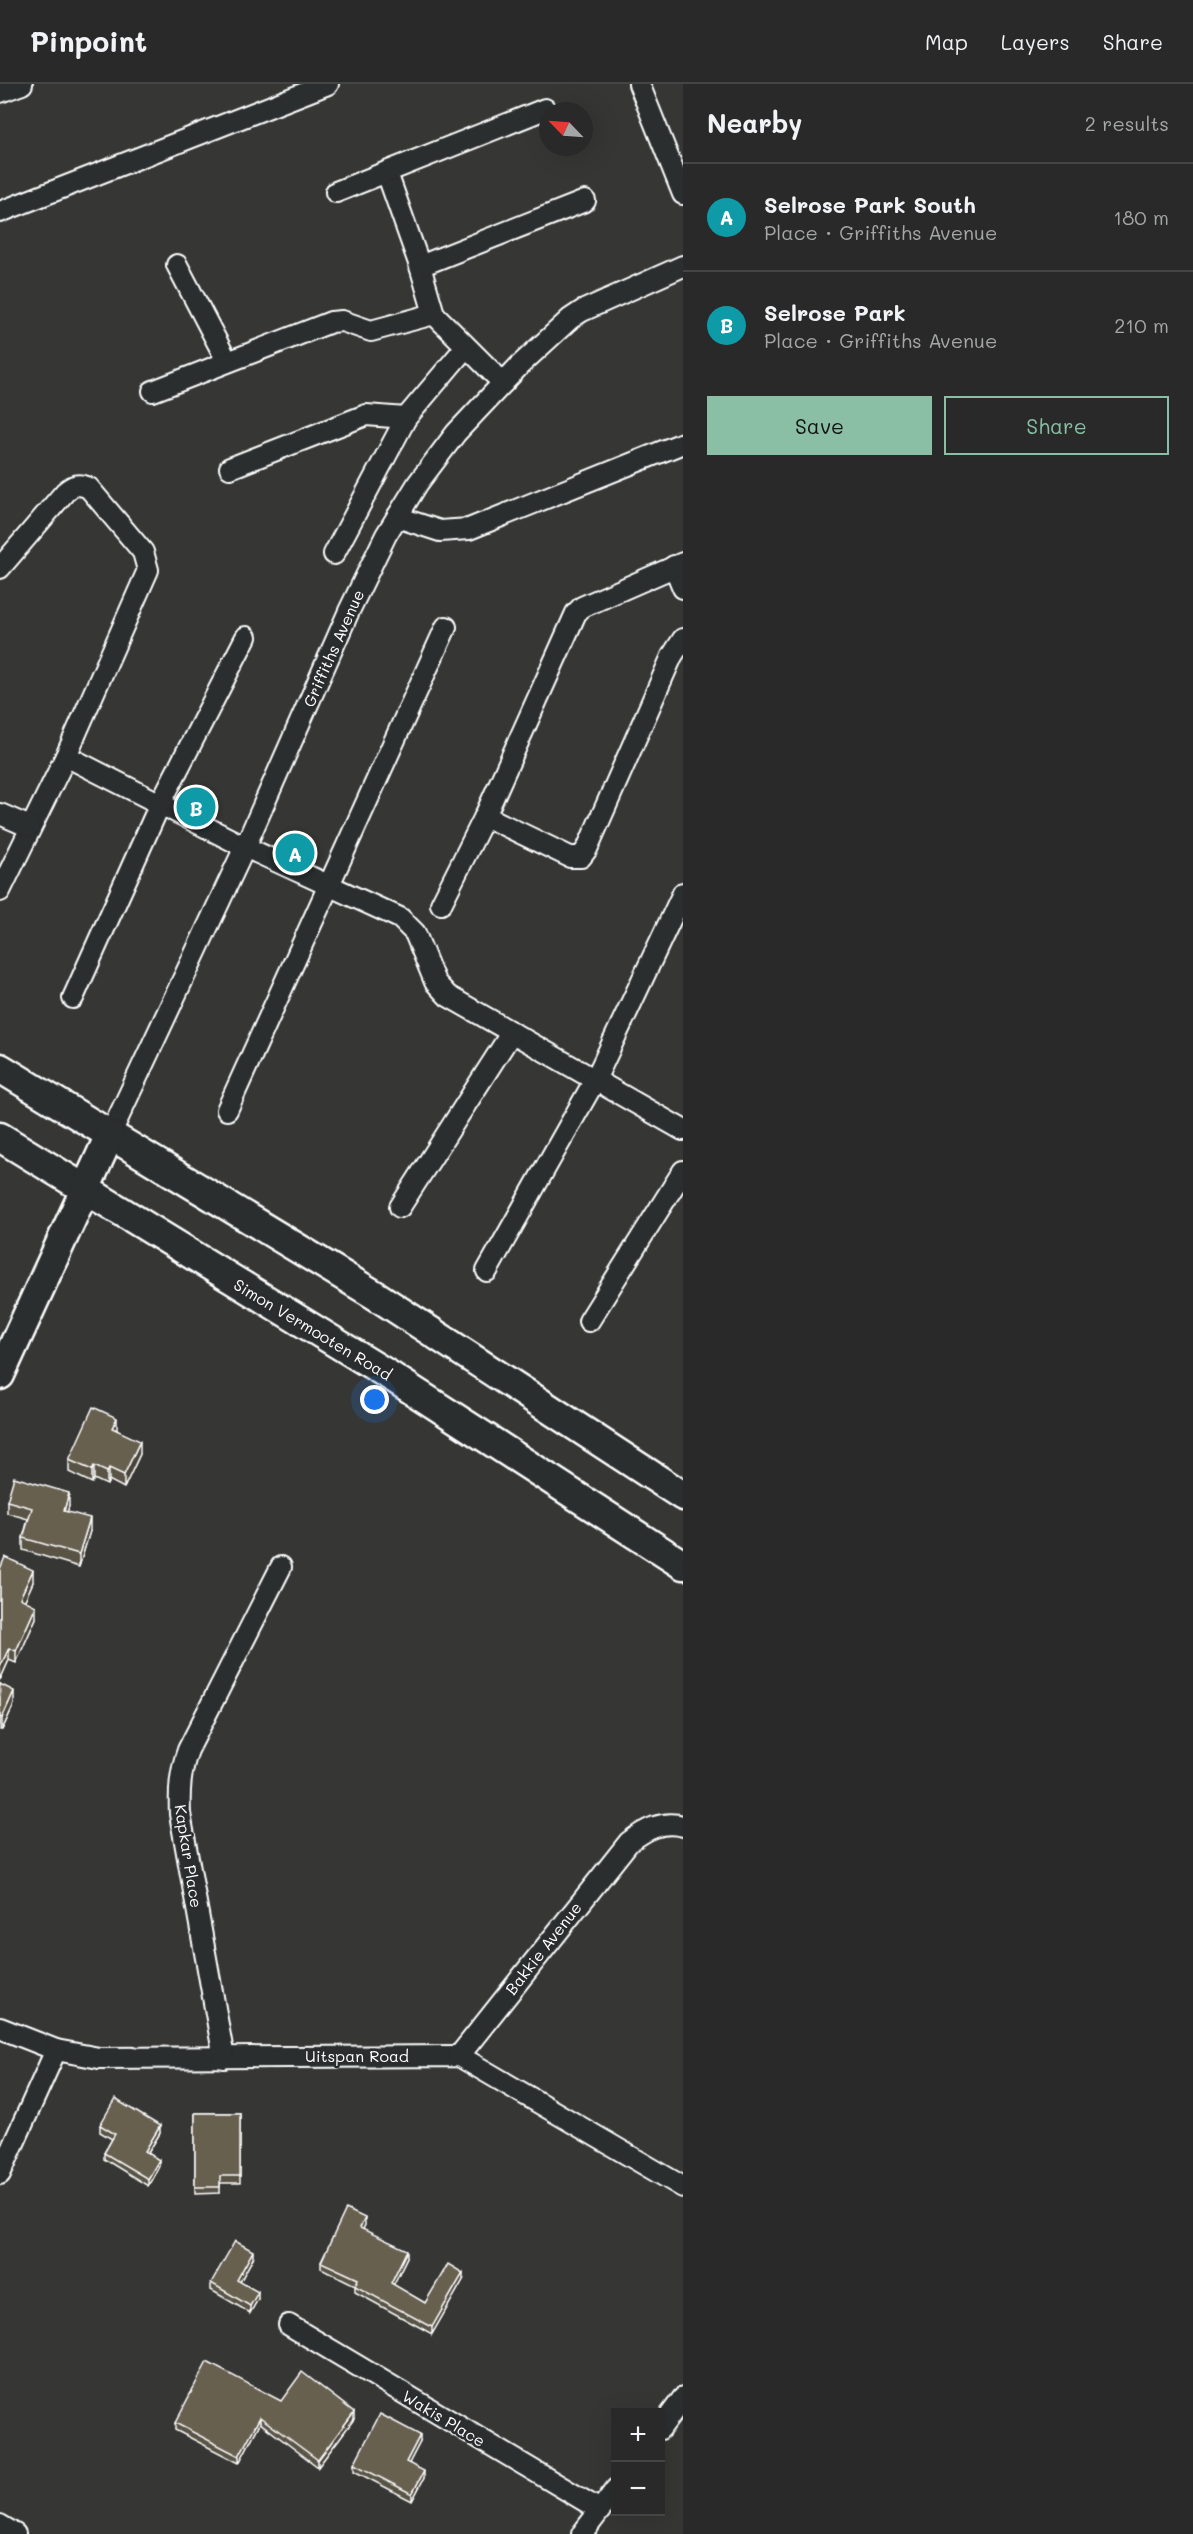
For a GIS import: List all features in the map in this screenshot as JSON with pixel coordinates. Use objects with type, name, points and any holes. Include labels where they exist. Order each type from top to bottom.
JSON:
[{"type":"main road","points":[[0,1068],[375,1295],[683,1496]]},
{"type":"main road","points":[[0,1375],[110,1135]]},
{"type":"main road","name":"Simon Vermooten Road","points":[[0,1137],[392,1377],[683,1565]]},
{"type":"street","points":[[0,92],[22,84]]},
{"type":"street","points":[[0,212],[328,84]]},
{"type":"street","points":[[639,84],[683,194]]},
{"type":"street","points":[[336,192],[539,111]]},
{"type":"street","points":[[387,173],[420,266],[434,314],[465,348],[503,383]]},
{"type":"street","points":[[420,266],[585,201]]},
{"type":"street","points":[[177,265],[227,362]]},
{"type":"street","name":"Griffiths Avenue","points":[[110,1135],[245,847],[349,611],[397,517],[418,483],[456,433],[503,383],[582,311],[683,266]]},
{"type":"street","points":[[153,391],[331,322],[342,321],[371,331],[434,314]]},
{"type":"street","points":[[334,554],[406,418],[465,348]]},
{"type":"street","points":[[230,468],[366,415],[406,418]]},
{"type":"street","points":[[397,517],[440,531],[469,529],[683,443]]},
{"type":"street","points":[[0,568],[65,492],[76,485],[89,488],[139,548],[147,562],[144,584],[66,756],[0,891]]},
{"type":"street","points":[[441,904],[484,816],[576,613],[582,607],[679,565],[683,588]]},
{"type":"street","points":[[227,1110],[446,627]]},
{"type":"street","points":[[73,998],[160,804],[246,637]]},
{"type":"street","points":[[484,816],[570,857],[582,857],[588,849],[672,656],[683,639]]},
{"type":"street","points":[[66,756],[245,847],[400,918],[415,933],[435,982],[448,996],[683,1130]]},
{"type":"street","points":[[0,814],[30,827]]},
{"type":"street","points":[[487,1271],[595,1080],[683,893]]},
{"type":"street","points":[[400,1207],[512,1032]]},
{"type":"street","points":[[589,1321],[683,1171]]},
{"type":"street","name":"Kapkar Place","points":[[224,2058],[180,1814],[179,1787],[182,1767],[188,1750],[281,1568]]},
{"type":"street","name":"Bakkie Avenue","points":[[459,2056],[629,1842],[646,1829],[664,1825],[683,1826]]},
{"type":"street","name":"Uitspan Road","points":[[0,2028],[56,2050],[99,2058],[224,2058],[288,2055],[459,2056],[683,2187]]},
{"type":"street","points":[[0,2174],[56,2050]]},
{"type":"street","name":"Wakis Place","points":[[289,2325],[600,2510]]},
{"type":"street","points":[[665,2422],[683,2398]]},
{"type":"street","points":[[582,2534],[611,2495]]},
{"type":"street","points":[[0,2525],[15,2534]]},
{"type":"building","points":[[93,1407],[117,1418],[112,1428],[140,1441],[124,1475],[109,1468],[107,1472],[94,1466],[92,1470],[69,1460]]},
{"type":"building","points":[[14,1477],[69,1493],[64,1511],[90,1518],[79,1554],[23,1538],[32,1508],[7,1501]]},
{"type":"building","points":[[5,1557],[33,1570],[20,1598],[36,1606],[16,1651],[9,1648],[0,1667],[0,1569]]},
{"type":"building","points":[[0,1684],[14,1691],[2,1718],[0,1717]]},
{"type":"building","points":[[115,2099],[160,2126],[145,2151],[159,2160],[148,2179],[104,2153],[115,2134],[100,2125]]},
{"type":"building","points":[[195,2113],[240,2113],[240,2176],[220,2176],[220,2187],[195,2187]]},
{"type":"building","points":[[346,2209],[365,2218],[360,2228],[407,2250],[391,2283],[425,2303],[448,2264],[463,2273],[432,2327],[355,2286],[358,2279],[321,2262]]},
{"type":"building","points":[[235,2241],[253,2251],[237,2280],[258,2292],[250,2306],[211,2283]]},
{"type":"building","points":[[207,2362],[281,2401],[302,2372],[354,2412],[318,2460],[260,2417],[239,2456],[175,2423]]},
{"type":"building","points":[[380,2414],[420,2435],[406,2462],[424,2471],[412,2494],[354,2464]]},
{"type":"place","name":"Selrose Park","points":[[196,807]]},
{"type":"place","name":"Selrose Park South","points":[[295,853]]}]
